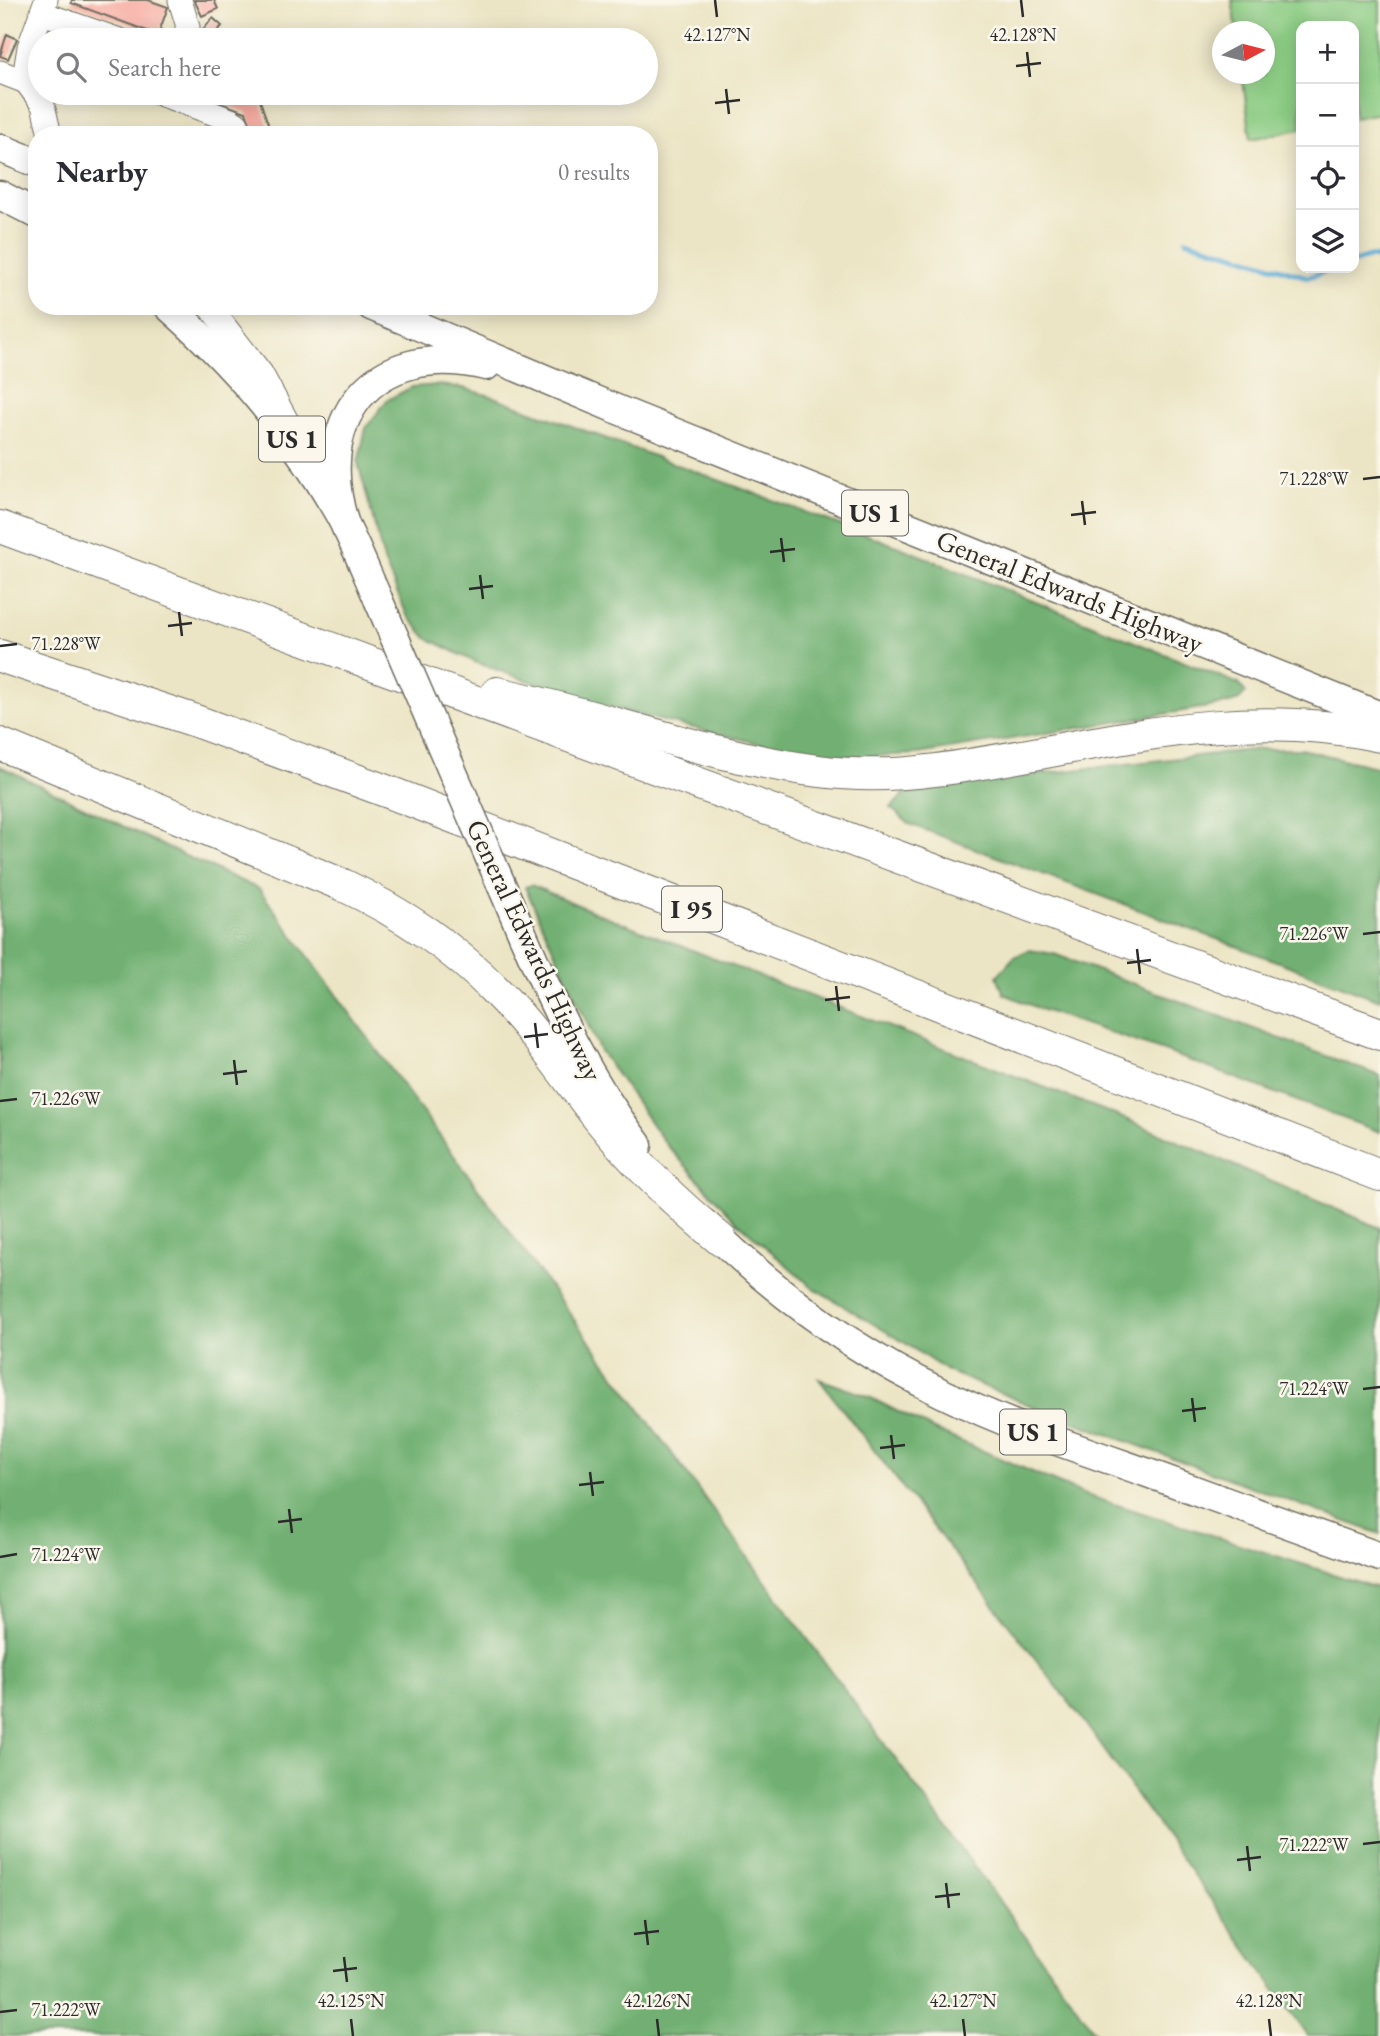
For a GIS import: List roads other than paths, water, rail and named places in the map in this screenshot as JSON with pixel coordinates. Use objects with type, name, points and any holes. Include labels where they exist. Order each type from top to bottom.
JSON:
[{"type":"highway","points":[[0,527],[1380,1034]]},
{"type":"highway","name":"I 95","points":[[0,656],[193,720],[372,786],[1380,1175]]},
{"type":"highway","points":[[383,668],[547,703],[753,759],[849,774],[894,774],[951,768],[1218,724],[1300,724],[1380,736]]},
{"type":"highway","points":[[0,744],[343,885],[418,926],[466,963],[501,995],[633,1159],[721,1240]]},
{"type":"main road","points":[[0,148],[28,159]]},
{"type":"main road","points":[[0,195],[28,209]]},
{"type":"main road","name":"General Edwards Highway","points":[[177,315],[239,376],[273,415],[302,455],[346,528],[523,935],[569,1034],[615,1113],[667,1182],[721,1240],[771,1284],[824,1325],[881,1361],[943,1394],[1033,1432],[1380,1557]]},
{"type":"main road","name":"General Edwards Highway","points":[[392,315],[621,411],[1380,716]]},
{"type":"main road","points":[[346,528],[335,481],[335,457],[340,435],[347,416],[365,391],[381,377],[399,368],[429,360],[471,363],[531,379],[621,411]]},
{"type":"lane","points":[[180,0],[188,28]]},
{"type":"lane","points":[[39,28],[44,6],[93,28]]},
{"type":"lane","points":[[26,82],[25,64],[28,60]]},
{"type":"lane","points":[[0,72],[28,85]]},
{"type":"lane","points":[[43,105],[48,126]]},
{"type":"lane","points":[[190,105],[231,120],[238,126]]},
{"type":"lane","points":[[216,315],[266,381],[302,455]]},
{"type":"waterway","points":[[1186,240],[1308,277],[1320,273]]},
{"type":"waterway","points":[[1359,260],[1370,257],[1380,258]]}]
